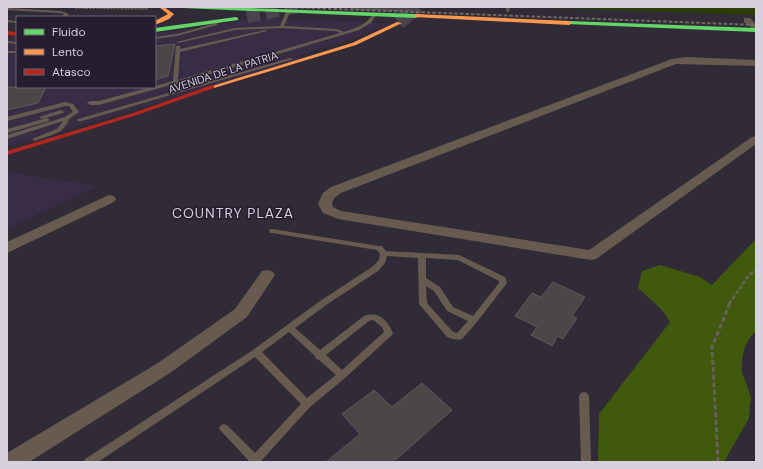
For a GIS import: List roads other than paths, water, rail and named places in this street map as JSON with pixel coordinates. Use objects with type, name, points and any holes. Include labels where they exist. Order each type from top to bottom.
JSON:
[{"type":"main road","points":[[156,23],[170,16],[170,12],[161,7]]},
{"type":"main road","points":[[183,7],[431,18],[756,29]]},
{"type":"main road","points":[[402,7],[508,9],[550,15],[555,18],[548,20],[499,20]]},
{"type":"main road","points":[[533,12],[751,20]]},
{"type":"main road","points":[[156,30],[247,17]]},
{"type":"main road","points":[[421,25],[431,18]]},
{"type":"main road","name":"AVENIDA DE LA PATRIA","points":[[7,152],[135,114],[192,93],[327,52],[375,35],[399,23]]},
{"type":"main road","points":[[135,114],[198,100],[360,52]]},
{"type":"street","points":[[751,20],[756,29]]},
{"type":"street","points":[[756,62],[675,61],[336,190],[328,196],[325,204],[328,210],[338,215],[591,255],[756,139]]},
{"type":"street","points":[[7,248],[109,199]]},
{"type":"street","points":[[11,462],[164,368],[241,313],[267,275]]},
{"type":"lane","points":[[7,9],[61,12],[67,14],[65,16]]},
{"type":"lane","points":[[281,27],[288,12]]},
{"type":"lane","points":[[156,87],[344,32],[368,24],[374,15]]},
{"type":"lane","points":[[156,38],[177,35],[233,20]]},
{"type":"lane","points":[[178,51],[281,27]]},
{"type":"lane","points":[[178,42],[235,29],[281,27],[329,29],[344,32]]},
{"type":"lane","points":[[175,82],[178,51],[177,35]]},
{"type":"lane","points":[[7,52],[16,52]]},
{"type":"lane","points":[[80,120],[276,62],[327,52]]},
{"type":"lane","points":[[175,82],[182,89]]},
{"type":"lane","points":[[91,105],[152,88]]},
{"type":"lane","points":[[7,119],[65,104],[71,105],[76,112],[7,131]]},
{"type":"lane","points":[[7,152],[60,129],[66,124],[64,115]]},
{"type":"lane","points":[[7,127],[64,115]]},
{"type":"lane","points":[[7,137],[64,115]]},
{"type":"lane","points":[[272,230],[379,248],[384,252],[422,255],[459,258],[502,279],[504,283],[459,336],[450,335],[423,304],[422,255]]},
{"type":"lane","points":[[89,462],[256,352],[289,327],[375,269],[382,261],[384,252]]},
{"type":"lane","points":[[423,280],[437,289],[450,309],[474,320]]},
{"type":"lane","points":[[224,428],[256,461],[308,404],[389,333],[385,325],[374,317],[367,318],[319,356]]},
{"type":"lane","points":[[289,327],[319,356],[342,375]]},
{"type":"lane","points":[[256,352],[308,404]]},
{"type":"lane","points":[[584,396],[586,462]]},
{"type":"tunnel","points":[[247,17],[297,7]]},
{"type":"tunnel","points":[[399,23],[418,7]]},
{"type":"railway","points":[[284,7],[756,25]]},
{"type":"district","name":"COUNTRY PLAZA","points":[[233,213]]}]
